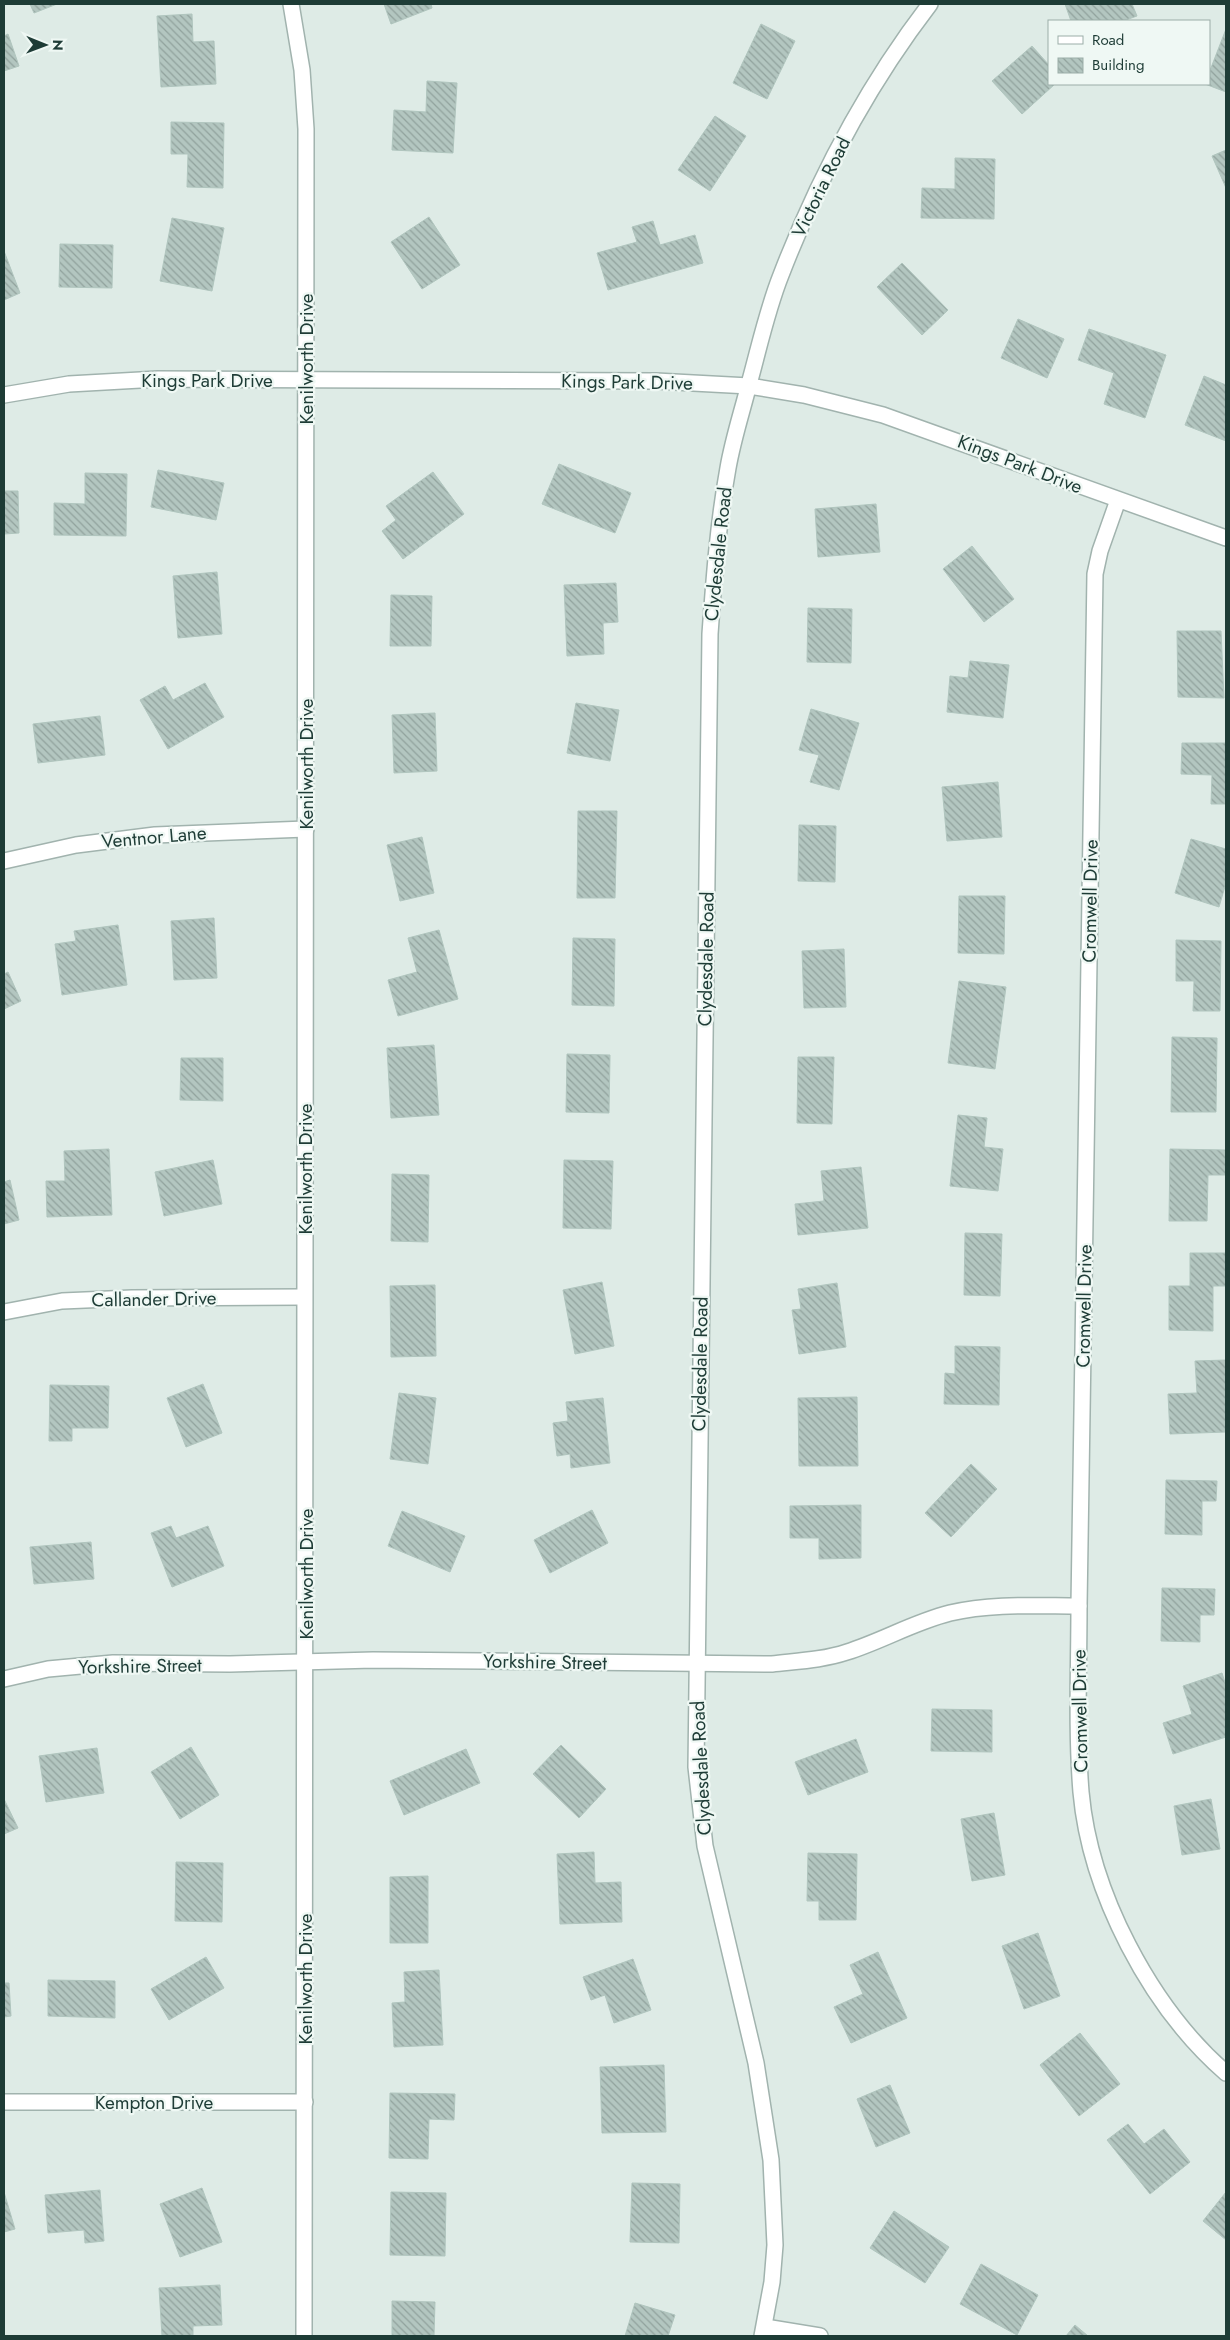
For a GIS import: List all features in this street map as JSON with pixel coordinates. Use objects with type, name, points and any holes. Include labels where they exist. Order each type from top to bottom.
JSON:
[{"type":"street","name":"Kenilworth Drive","points":[[291,4],[302,70],[306,130],[304,2336]]},
{"type":"street","name":"Victoria Road","points":[[749,386],[780,276],[808,210],[839,146],[877,81],[930,4]]},
{"type":"street","name":"Kings Park Drive","points":[[4,395],[69,384],[128,381],[656,381],[749,386],[804,395],[883,415],[1226,538]]},
{"type":"street","name":"Clydesdale Road","points":[[749,386],[728,469],[716,557],[710,634],[696,1767],[705,1846],[756,2064],[771,2160],[774,2245],[772,2282],[763,2332]]},
{"type":"street","name":"Cromwell Drive","points":[[1118,500],[1100,551],[1095,574],[1079,1606],[1078,1728],[1081,1792],[1092,1852],[1115,1917],[1150,1985],[1174,2017],[1226,2073]]},
{"type":"street","name":"Ventnor Lane","points":[[4,861],[76,845],[155,835],[306,829]]},
{"type":"street","name":"Callander Drive","points":[[4,1312],[80,1301],[304,1297]]},
{"type":"street","name":"Yorkshire Street","points":[[4,1679],[48,1669],[113,1663],[230,1664],[373,1660],[772,1664],[819,1659],[848,1652],[909,1626],[950,1613],[989,1607],[1079,1606]]},
{"type":"street","name":"Kempton Drive","points":[[4,2102],[305,2102]]},
{"type":"street","points":[[763,2332],[820,2336]]},
{"type":"building","points":[[30,4],[57,4],[34,13]]},
{"type":"building","points":[[384,4],[431,4],[432,8],[391,24]]},
{"type":"building","points":[[1065,4],[1132,4],[1137,16],[1126,20],[1071,20]]},
{"type":"building","points":[[192,14],[193,42],[214,41],[216,84],[161,87],[157,16]]},
{"type":"building","points":[[761,24],[795,41],[767,99],[733,83]]},
{"type":"building","points":[[1226,29],[1226,92],[1208,85],[1210,85],[1210,70]]},
{"type":"building","points":[[8,34],[19,66],[4,71],[4,36]]},
{"type":"building","points":[[1032,46],[1048,64],[1048,85],[1054,85],[1022,114],[992,81]]},
{"type":"building","points":[[427,81],[457,83],[453,153],[392,150],[394,110],[426,112]]},
{"type":"building","points":[[715,116],[746,136],[710,191],[678,170]]},
{"type":"building","points":[[171,122],[224,123],[223,188],[187,187],[188,154],[171,154]]},
{"type":"building","points":[[1226,150],[1226,188],[1212,156]]},
{"type":"building","points":[[955,158],[995,159],[994,219],[921,218],[922,188],[955,189]]},
{"type":"building","points":[[429,217],[460,265],[422,289],[391,242]]},
{"type":"building","points":[[172,218],[224,228],[212,291],[160,281]]},
{"type":"building","points":[[653,221],[660,245],[695,235],[703,263],[608,290],[597,253],[637,242],[632,227]]},
{"type":"building","points":[[60,244],[113,245],[112,288],[59,287]]},
{"type":"building","points":[[4,251],[20,293],[4,300]]},
{"type":"building","points":[[902,263],[948,310],[922,335],[877,287]]},
{"type":"building","points":[[1018,319],[1064,339],[1047,378],[1001,358]]},
{"type":"building","points":[[1089,329],[1166,355],[1145,418],[1104,404],[1114,373],[1078,360]]},
{"type":"building","points":[[1204,376],[1226,385],[1226,441],[1185,425]]},
{"type":"building","points":[[559,464],[631,493],[615,533],[542,504]]},
{"type":"building","points":[[158,470],[224,483],[216,520],[151,507]]},
{"type":"building","points":[[433,472],[464,514],[403,559],[382,531],[396,520],[386,506]]},
{"type":"building","points":[[85,473],[127,474],[126,536],[54,535],[54,503],[85,504]]},
{"type":"building","points":[[4,491],[18,491],[19,533],[4,534]]},
{"type":"building","points":[[876,504],[880,552],[818,557],[815,509]]},
{"type":"building","points":[[972,546],[1014,599],[984,622],[943,569]]},
{"type":"building","points":[[217,572],[222,634],[178,638],[173,576]]},
{"type":"building","points":[[616,583],[618,622],[603,623],[604,654],[567,656],[564,585]]},
{"type":"building","points":[[391,595],[432,596],[431,646],[390,646]]},
{"type":"building","points":[[808,608],[852,609],[851,663],[807,662]]},
{"type":"building","points":[[1177,631],[1221,631],[1224,698],[1178,697]]},
{"type":"building","points":[[970,661],[1009,665],[1003,718],[947,712],[950,676],[968,678]]},
{"type":"building","points":[[205,683],[224,717],[168,749],[140,700],[165,686],[173,700]]},
{"type":"building","points":[[576,703],[619,710],[610,761],[567,753]]},
{"type":"building","points":[[811,709],[859,723],[839,790],[810,782],[819,755],[799,750]]},
{"type":"building","points":[[435,713],[437,771],[394,773],[392,715]]},
{"type":"building","points":[[100,716],[105,755],[38,763],[33,724]]},
{"type":"building","points":[[1182,743],[1226,743],[1226,804],[1211,804],[1212,775],[1181,774]]},
{"type":"building","points":[[998,782],[1002,837],[947,841],[942,787]]},
{"type":"building","points":[[578,811],[617,811],[615,898],[577,898]]},
{"type":"building","points":[[799,825],[836,826],[835,882],[798,881]]},
{"type":"building","points":[[422,837],[434,893],[400,901],[387,845]]},
{"type":"building","points":[[1191,839],[1226,849],[1226,883],[1219,907],[1175,893]]},
{"type":"building","points":[[959,896],[1005,896],[1004,954],[958,953]]},
{"type":"building","points":[[214,918],[217,978],[174,980],[171,921]]},
{"type":"building","points":[[118,925],[127,985],[62,995],[55,944],[76,941],[74,931]]},
{"type":"building","points":[[439,930],[458,999],[398,1016],[388,980],[417,972],[408,938]]},
{"type":"building","points":[[573,938],[615,939],[614,1006],[572,1005]]},
{"type":"building","points":[[1176,940],[1221,941],[1220,1011],[1193,1011],[1194,981],[1176,981]]},
{"type":"building","points":[[844,949],[846,1007],[804,1008],[802,951]]},
{"type":"building","points":[[8,972],[21,1001],[4,1009],[4,974]]},
{"type":"building","points":[[959,981],[1006,987],[995,1069],[948,1063]]},
{"type":"building","points":[[1172,1037],[1217,1038],[1216,1112],[1171,1112]]},
{"type":"building","points":[[434,1045],[439,1115],[391,1118],[387,1048]]},
{"type":"building","points":[[567,1054],[610,1055],[609,1113],[566,1112]]},
{"type":"building","points":[[798,1057],[834,1057],[832,1124],[797,1123]]},
{"type":"building","points":[[181,1058],[223,1058],[223,1101],[180,1100]]},
{"type":"building","points":[[958,1115],[987,1118],[984,1147],[1003,1149],[998,1191],[950,1186]]},
{"type":"building","points":[[109,1149],[112,1215],[47,1217],[46,1181],[65,1181],[64,1151]]},
{"type":"building","points":[[1170,1149],[1226,1150],[1226,1175],[1208,1175],[1207,1221],[1169,1221]]},
{"type":"building","points":[[213,1160],[222,1204],[164,1216],[155,1172]]},
{"type":"building","points":[[564,1160],[613,1161],[611,1229],[563,1228]]},
{"type":"building","points":[[861,1167],[868,1228],[798,1235],[795,1204],[824,1201],[821,1171]]},
{"type":"building","points":[[392,1174],[429,1175],[428,1242],[391,1241]]},
{"type":"building","points":[[10,1180],[19,1220],[4,1224],[4,1182]]},
{"type":"building","points":[[965,1233],[1002,1234],[1000,1296],[964,1295]]},
{"type":"building","points":[[1190,1253],[1226,1253],[1226,1286],[1213,1286],[1213,1331],[1169,1330],[1169,1286],[1190,1286]]},
{"type":"building","points":[[602,1282],[614,1346],[575,1354],[563,1290]]},
{"type":"building","points":[[837,1283],[846,1347],[799,1354],[792,1310],[801,1309],[798,1289]]},
{"type":"building","points":[[435,1285],[436,1356],[391,1357],[390,1286]]},
{"type":"building","points":[[955,1346],[1000,1347],[999,1405],[944,1404],[945,1373],[955,1374]]},
{"type":"building","points":[[1226,1360],[1226,1432],[1170,1434],[1168,1394],[1197,1393],[1195,1361]]},
{"type":"building","points":[[203,1384],[222,1433],[186,1447],[167,1398]]},
{"type":"building","points":[[50,1385],[109,1386],[108,1428],[72,1428],[72,1441],[49,1441]]},
{"type":"building","points":[[399,1393],[436,1398],[428,1464],[390,1459]]},
{"type":"building","points":[[857,1397],[858,1466],[799,1466],[798,1398]]},
{"type":"building","points":[[603,1398],[610,1463],[571,1468],[570,1454],[557,1456],[553,1423],[568,1421],[566,1402]]},
{"type":"building","points":[[971,1464],[997,1489],[951,1537],[925,1513]]},
{"type":"building","points":[[1166,1480],[1217,1481],[1216,1501],[1202,1501],[1202,1535],[1165,1534]]},
{"type":"building","points":[[861,1505],[861,1558],[819,1559],[819,1538],[790,1538],[790,1506]]},
{"type":"building","points":[[592,1510],[608,1543],[550,1573],[534,1540]]},
{"type":"building","points":[[402,1511],[465,1536],[450,1572],[388,1546]]},
{"type":"building","points":[[171,1526],[176,1538],[208,1526],[224,1566],[172,1587],[151,1533]]},
{"type":"building","points":[[91,1542],[94,1579],[34,1584],[30,1547]]},
{"type":"building","points":[[1162,1588],[1215,1589],[1214,1615],[1200,1615],[1200,1642],[1161,1641]]},
{"type":"building","points":[[1222,1673],[1226,1686],[1226,1737],[1173,1754],[1163,1723],[1192,1714],[1183,1686]]},
{"type":"building","points":[[932,1709],[992,1710],[992,1752],[931,1751]]},
{"type":"building","points":[[856,1739],[868,1772],[808,1795],[795,1762]]},
{"type":"building","points":[[561,1745],[606,1789],[579,1818],[533,1774]]},
{"type":"building","points":[[191,1747],[219,1795],[180,1819],[151,1772]]},
{"type":"building","points":[[97,1748],[104,1793],[46,1802],[39,1756]]},
{"type":"building","points":[[466,1749],[480,1783],[404,1815],[390,1781]]},
{"type":"building","points":[[4,1799],[18,1828],[4,1834]]},
{"type":"building","points":[[1211,1799],[1220,1849],[1182,1855],[1174,1806]]},
{"type":"building","points":[[994,1813],[1005,1875],[972,1881],[961,1819]]},
{"type":"building","points":[[594,1852],[595,1883],[621,1882],[622,1922],[560,1924],[557,1854]]},
{"type":"building","points":[[808,1853],[857,1854],[856,1920],[819,1920],[819,1901],[807,1901]]},
{"type":"building","points":[[176,1862],[223,1863],[222,1922],[175,1921]]},
{"type":"building","points":[[428,1876],[428,1943],[390,1943],[390,1877]]},
{"type":"building","points":[[1038,1933],[1060,1996],[1024,2009],[1002,1946]]},
{"type":"building","points":[[878,1952],[907,2018],[851,2043],[834,2007],[863,1994],[850,1965]]},
{"type":"building","points":[[206,1957],[224,1988],[169,2020],[151,1989]]},
{"type":"building","points":[[633,1959],[651,2010],[614,2023],[605,1995],[591,2000],[583,1977]]},
{"type":"building","points":[[439,1970],[443,2045],[394,2047],[392,2003],[405,2002],[404,1972]]},
{"type":"building","points":[[48,1980],[115,1981],[115,2018],[48,2016]]},
{"type":"building","points":[[4,1983],[9,1983],[11,2016],[4,2017]]},
{"type":"building","points":[[1080,2033],[1120,2084],[1079,2116],[1040,2065]]},
{"type":"building","points":[[664,2065],[666,2132],[602,2133],[600,2067]]},
{"type":"building","points":[[890,2085],[910,2133],[876,2147],[857,2099]]},
{"type":"building","points":[[390,2093],[455,2094],[454,2120],[429,2119],[428,2159],[389,2158]]},
{"type":"building","points":[[1128,2124],[1144,2144],[1164,2129],[1190,2162],[1150,2194],[1107,2140]]},
{"type":"building","points":[[632,2183],[680,2184],[679,2243],[630,2242]]},
{"type":"building","points":[[202,2188],[222,2242],[180,2257],[160,2204]]},
{"type":"building","points":[[100,2190],[104,2241],[85,2243],[84,2230],[48,2233],[45,2195]]},
{"type":"building","points":[[4,2192],[15,2229],[4,2232]]},
{"type":"building","points":[[391,2192],[446,2193],[445,2256],[390,2255]]},
{"type":"building","points":[[1226,2192],[1226,2240],[1203,2221]]},
{"type":"building","points":[[894,2211],[949,2247],[925,2283],[870,2248]]},
{"type":"building","points":[[981,2264],[1038,2295],[1017,2335],[960,2304]]},
{"type":"building","points":[[220,2285],[222,2325],[193,2326],[193,2336],[162,2336],[159,2288]]},
{"type":"building","points":[[392,2301],[435,2302],[434,2336],[392,2336]]},
{"type":"building","points":[[635,2303],[675,2315],[668,2336],[625,2336]]},
{"type":"building","points":[[1075,2325],[1088,2336],[1066,2336]]}]
